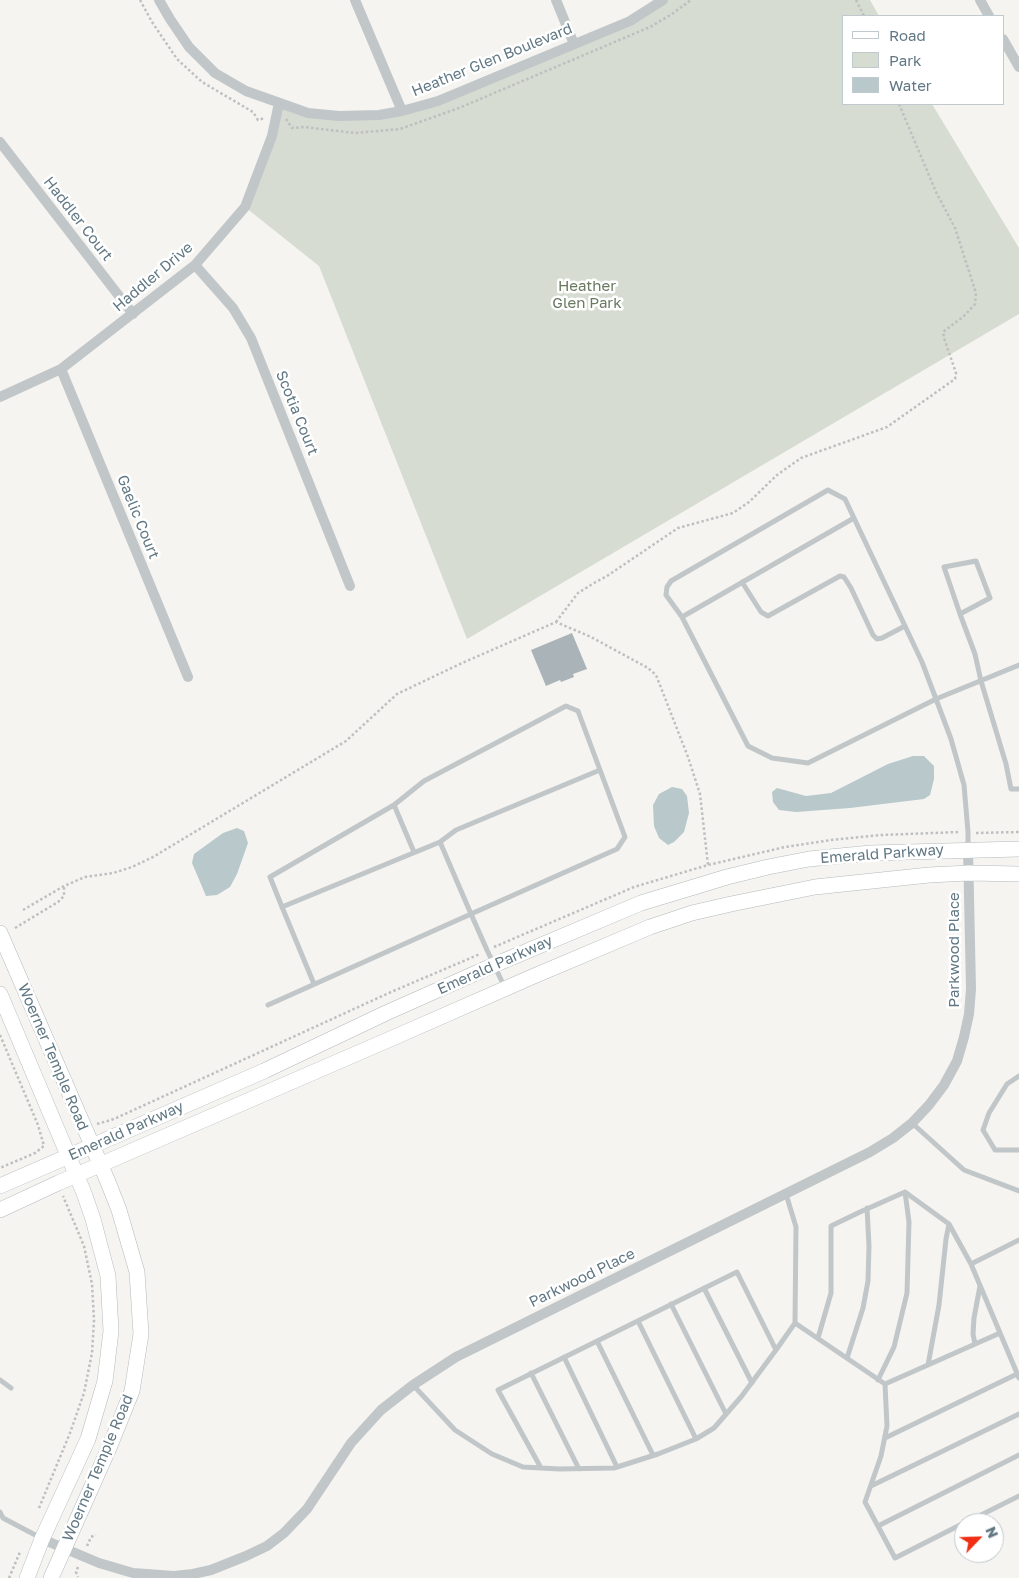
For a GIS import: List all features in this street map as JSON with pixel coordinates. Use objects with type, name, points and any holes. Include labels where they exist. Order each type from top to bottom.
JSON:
[{"type":"main road","name":"Emerald Parkway","points":[[0,1186],[264,1071],[386,1013],[494,965],[641,903],[727,877],[809,859],[871,853],[1019,848]]},
{"type":"main road","name":"Emerald Parkway","points":[[0,1210],[505,988],[650,927],[712,908],[814,887],[929,875],[1019,874]]},
{"type":"main road","name":"Woerner Temple Road","points":[[0,933],[119,1210],[137,1272],[141,1334],[132,1391],[109,1448],[51,1578]]},
{"type":"main road","name":"Woerner Temple Road","points":[[0,994],[77,1175],[93,1219],[108,1276],[111,1331],[104,1381],[88,1439],[36,1535],[27,1578]]},
{"type":"street","name":"Heather Glen Boulevard","points":[[159,0],[190,48],[216,73],[246,92],[308,113],[339,116],[379,115],[402,112],[438,101],[630,21],[663,0]]},
{"type":"street","points":[[355,0],[402,112]]},
{"type":"street","points":[[556,0],[574,44]]},
{"type":"street","points":[[980,0],[988,15]]},
{"type":"street","points":[[1004,42],[1019,67]]},
{"type":"street","name":"Haddler Drive","points":[[0,397],[61,369],[195,265],[245,207],[272,136],[279,103]]},
{"type":"street","name":"Haddler Court","points":[[0,142],[133,314]]},
{"type":"street","name":"Scotia Court","points":[[195,265],[233,308],[251,338],[350,586]]},
{"type":"street","name":"Gaelic Court","points":[[61,369],[188,677]]},
{"type":"street","name":"Parkwood Place","points":[[36,1535],[64,1549],[133,1573],[174,1576],[211,1570],[246,1556],[267,1546],[284,1533],[307,1509],[351,1443],[381,1410],[412,1385],[456,1357],[870,1152],[912,1123],[944,1085],[956,1061],[969,1014],[968,849]]},
{"type":"lane","points":[[968,849],[964,785],[951,740],[936,698],[922,662],[845,499],[828,490],[671,581],[667,587],[666,595],[682,617],[748,746],[772,758],[808,763],[936,698],[1019,665]]},
{"type":"lane","points":[[682,617],[854,518]]},
{"type":"lane","points":[[960,614],[990,598],[976,561],[944,567],[960,614],[975,654],[981,681],[1006,764],[1011,789],[1019,789]]},
{"type":"lane","points":[[742,582],[761,612],[768,616],[840,576],[844,577],[873,635],[877,639],[905,626]]},
{"type":"lane","points":[[268,1005],[617,850],[625,837],[578,711],[566,706],[424,780],[394,805],[270,877],[314,984]]},
{"type":"lane","points":[[282,907],[440,842],[456,830],[600,770]]},
{"type":"lane","points":[[394,805],[414,852]]},
{"type":"lane","points":[[440,842],[505,988]]},
{"type":"lane","points":[[1019,1076],[1007,1084],[989,1113],[983,1130],[996,1150],[1019,1150]]},
{"type":"lane","points":[[912,1123],[964,1170],[1019,1191]]},
{"type":"lane","points":[[818,1338],[831,1293],[831,1226],[905,1192]]},
{"type":"lane","points":[[885,1438],[1018,1376],[972,1264],[949,1224],[905,1192]]},
{"type":"lane","points":[[878,1380],[894,1347],[907,1293],[909,1222],[905,1192]]},
{"type":"lane","points":[[412,1385],[455,1430],[492,1454],[523,1468],[579,1469],[617,1467],[696,1439],[714,1428],[726,1414],[752,1383],[795,1323],[796,1227],[786,1194]]},
{"type":"lane","points":[[847,1358],[863,1308],[868,1281],[870,1246],[867,1208]]},
{"type":"lane","points":[[928,1365],[939,1306],[949,1224]]},
{"type":"lane","points":[[972,1264],[1019,1240]]},
{"type":"lane","points":[[541,1468],[498,1390],[737,1272],[776,1350]]},
{"type":"lane","points":[[975,1344],[973,1334],[974,1318],[980,1286]]},
{"type":"lane","points":[[704,1288],[752,1383]]},
{"type":"lane","points":[[671,1304],[726,1414]]},
{"type":"lane","points":[[638,1321],[696,1439]]},
{"type":"lane","points":[[795,1323],[885,1384]]},
{"type":"lane","points":[[885,1384],[1000,1333]]},
{"type":"lane","points":[[597,1341],[654,1455]]},
{"type":"lane","points":[[564,1357],[617,1467]]},
{"type":"lane","points":[[531,1374],[579,1469]]},
{"type":"lane","points":[[0,1380],[11,1388]]},
{"type":"lane","points":[[885,1384],[887,1426],[885,1438],[881,1456],[865,1502],[895,1558],[954,1528]]},
{"type":"lane","points":[[871,1486],[1019,1414]]},
{"type":"lane","points":[[878,1526],[1019,1455]]},
{"type":"lane","points":[[984,1513],[1019,1496]]},
{"type":"lane","points":[[0,1512],[3,1518],[36,1535]]},
{"type":"path","points":[[856,0],[864,15]]},
{"type":"path","points":[[23,910],[64,886],[85,877],[113,873],[132,867],[153,856],[346,741],[397,694],[556,622],[578,593],[607,576],[678,528],[733,513],[749,502],[777,475],[801,458],[887,427],[955,379],[956,373],[943,332],[964,316],[975,304],[976,293],[955,228],[936,192],[899,105]]},
{"type":"path","points":[[556,622],[591,637],[648,668],[656,675],[688,757],[700,794],[708,864]]},
{"type":"path","points":[[15,928],[58,902],[64,896],[64,886]]},
{"type":"path","points":[[0,1035],[38,1125],[44,1146],[35,1153],[0,1168]]},
{"type":"path","points":[[9,1578],[36,1535],[84,1393],[92,1353],[94,1320],[92,1284],[84,1246],[66,1202]]},
{"type":"green space","name":"Heather Glen Park","points":[[663,0],[870,0],[878,15],[842,15],[842,105],[933,105],[1019,248],[1019,314],[467,639],[319,266],[245,207],[279,103],[308,113],[402,111],[630,21]]},
{"type":"water","points":[[913,756],[924,756],[934,766],[934,779],[930,795],[924,799],[796,812],[779,810],[773,802],[772,792],[777,788],[806,796],[831,793],[888,764]]},
{"type":"water","points":[[672,787],[682,789],[687,796],[689,813],[684,832],[668,845],[659,838],[654,826],[653,805],[659,794]]},
{"type":"water","points":[[237,828],[244,831],[248,843],[237,874],[230,887],[217,895],[206,896],[192,863],[194,854],[223,833]]},
{"type":"building","points":[[572,633],[587,669],[573,674],[574,677],[546,686],[531,650]]}]
